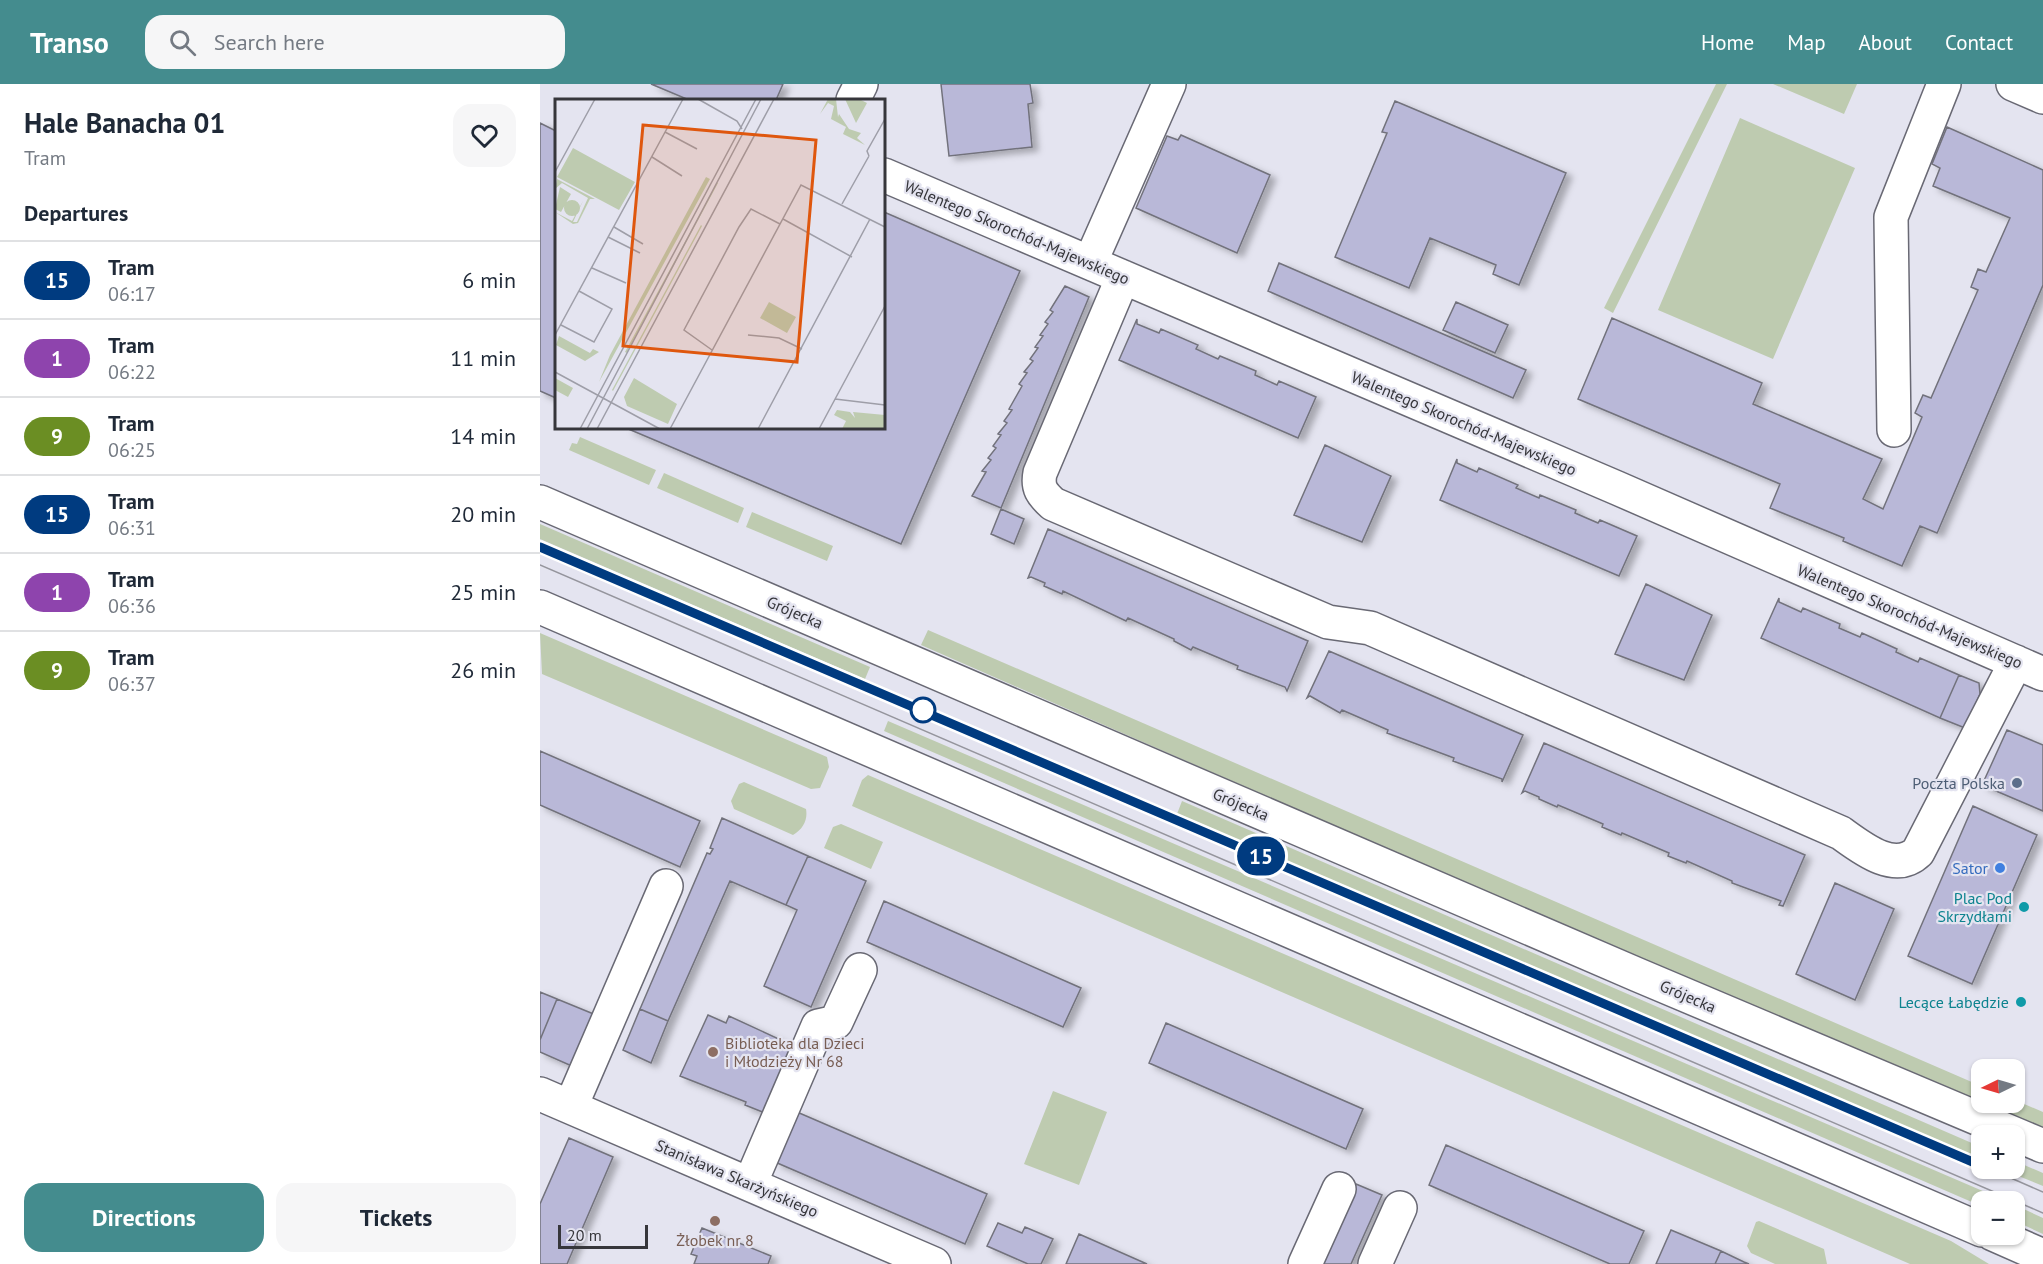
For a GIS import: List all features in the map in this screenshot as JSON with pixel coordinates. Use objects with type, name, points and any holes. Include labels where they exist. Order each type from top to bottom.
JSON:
[{"type":"main road","points":[[854,99],[861,84]]},
{"type":"main road","points":[[1090,263],[1169,84]]},
{"type":"main road","points":[[1893,430],[1891,217],[1944,84]]},
{"type":"main road","points":[[2013,84],[2043,97]]},
{"type":"main road","name":"Walentego Skorochód-Majewskiego","points":[[885,175],[2029,668]]},
{"type":"main road","points":[[1123,277],[1040,473],[1038,482],[1040,489],[1053,504],[1329,622],[1371,628],[1842,833],[1862,848],[1898,863],[1910,860],[1918,852],[2029,668]]},
{"type":"main road","name":"Grójecka","points":[[540,502],[1638,975],[2043,1146]]},
{"type":"main road","points":[[540,606],[1971,1225]]},
{"type":"main road","points":[[572,1106],[666,886]]},
{"type":"main road","points":[[750,1184],[819,1026],[836,1022],[860,970]]},
{"type":"main road","name":"Stanisława Skarżyńskiego","points":[[540,1094],[934,1264]]},
{"type":"main road","points":[[1305,1264],[1339,1189]]},
{"type":"main road","points":[[1375,1264],[1400,1208]]},
{"type":"main road","points":[[2018,1245],[2043,1256]]},
{"type":"green space","points":[[1716,84],[1727,84],[1613,313],[1604,308]]},
{"type":"green space","points":[[1773,84],[1857,84],[1844,114]]},
{"type":"green space","points":[[1740,118],[1855,168],[1773,359],[1658,310]]},
{"type":"green space","points":[[580,437],[656,470],[649,485],[569,450],[572,443],[577,444]]},
{"type":"green space","points":[[664,473],[744,508],[738,523],[657,488]]},
{"type":"green space","points":[[752,512],[833,546],[827,561],[746,527]]},
{"type":"green space","points":[[540,524],[870,667],[865,679],[540,539]]},
{"type":"green space","points":[[928,630],[1971,1082],[1971,1100],[1879,1064],[921,645]]},
{"type":"green space","points":[[540,633],[827,757],[829,767],[820,788],[811,789],[542,674]]},
{"type":"green space","points":[[888,721],[1983,1191],[1971,1191],[1971,1202],[884,731]]},
{"type":"green space","points":[[868,775],[1951,1241],[1989,1264],[1910,1264],[852,806],[862,780]]},
{"type":"green space","points":[[744,782],[806,809],[806,817],[800,830],[793,835],[734,809],[731,801],[739,784]]},
{"type":"green space","points":[[1182,801],[1971,1143],[1971,1156],[1177,814]]},
{"type":"green space","points":[[841,824],[883,842],[871,869],[824,848],[833,827]]},
{"type":"green space","points":[[1053,1091],[1107,1112],[1079,1185],[1024,1164]]},
{"type":"green space","points":[[2025,1104],[2043,1112],[2043,1128],[2005,1113],[2025,1113]]},
{"type":"green space","points":[[2025,1165],[2043,1173],[2043,1186],[2025,1179]]},
{"type":"green space","points":[[2025,1210],[2043,1218],[2043,1234],[2025,1226]]},
{"type":"green space","points":[[1759,1221],[1824,1249],[1827,1264],[1775,1264],[1751,1253],[1747,1246],[1756,1222]]},
{"type":"building","points":[[651,84],[783,84],[776,99],[687,99]]},
{"type":"building","points":[[941,84],[1030,84],[1033,103],[1028,104],[1032,147],[949,156]]},
{"type":"building","points":[[1395,101],[1566,173],[1519,285],[1493,274],[1496,265],[1430,238],[1409,288],[1335,257],[1387,133],[1382,132]]},
{"type":"building","points":[[540,123],[555,130],[555,398],[540,391]]},
{"type":"building","points":[[1947,127],[2043,170],[2043,285],[1937,533],[1920,526],[1902,566],[1843,541],[1844,538],[1770,508],[1780,484],[1578,399],[1612,318],[1762,383],[1753,404],[1882,459],[1863,499],[1883,509],[1922,417],[1915,413],[1923,395],[1931,398],[1978,290],[1971,287],[1978,269],[1986,272],[2010,218],[1933,186],[1940,168],[1932,164]]},
{"type":"building","points":[[1181,135],[1270,175],[1237,253],[1136,208],[1167,136],[1178,140]]},
{"type":"building","points":[[885,212],[1020,271],[901,544],[628,429],[885,429]]},
{"type":"building","points":[[1279,263],[1526,370],[1513,398],[1268,291]]},
{"type":"building","points":[[1065,286],[1089,297],[1001,508],[972,496],[986,472],[982,471],[991,460],[988,458],[996,448],[993,446],[1001,435],[998,434],[1007,423],[1004,421],[1012,410],[1009,409],[1022,386],[1019,384],[1027,373],[1024,372],[1033,361],[1030,359],[1043,336],[1040,335],[1048,324],[1045,322],[1053,312],[1050,310]]},
{"type":"building","points":[[1456,302],[1508,325],[1495,353],[1443,330]]},
{"type":"building","points":[[1137,319],[1137,324],[1159,333],[1161,329],[1198,345],[1196,349],[1218,359],[1220,356],[1256,371],[1255,375],[1277,385],[1279,381],[1316,397],[1298,438],[1119,360]]},
{"type":"building","points":[[1325,445],[1391,476],[1362,542],[1294,515]]},
{"type":"building","points":[[1457,459],[1457,463],[1477,472],[1479,468],[1518,485],[1516,488],[1539,498],[1540,495],[1576,510],[1575,513],[1598,523],[1600,520],[1637,536],[1619,576],[1440,500]]},
{"type":"building","points":[[1001,509],[1024,519],[1014,544],[991,534]]},
{"type":"building","points":[[1048,529],[1308,641],[1287,691],[1285,687],[1237,669],[1238,666],[1193,647],[1191,650],[1174,639],[1128,618],[1126,621],[1063,591],[1062,594],[1044,586],[1045,583],[1031,577],[1028,578]]},
{"type":"building","points":[[1646,584],[1712,615],[1684,680],[1615,654]]},
{"type":"building","points":[[1779,598],[1779,602],[1801,612],[1803,608],[1840,624],[1839,628],[1860,637],[1862,633],[1897,649],[1896,652],[1918,662],[1920,658],[1959,675],[1940,718],[1761,638]]},
{"type":"building","points":[[1329,651],[1523,735],[1502,782],[1502,779],[1453,761],[1454,758],[1387,733],[1388,730],[1342,710],[1340,713],[1310,696],[1307,698]]},
{"type":"building","points":[[1959,675],[1979,683],[1980,694],[1965,728],[1940,718]]},
{"type":"building","points":[[2007,730],[2043,745],[2043,811],[1982,785]]},
{"type":"building","points":[[1544,743],[1805,855],[1783,906],[1779,905],[1781,901],[1732,883],[1687,861],[1686,863],[1668,856],[1669,853],[1602,827],[1603,824],[1558,805],[1557,807],[1525,791],[1522,793]]},
{"type":"building","points":[[540,751],[700,821],[680,867],[540,805]]},
{"type":"building","points":[[1973,806],[2037,835],[1972,984],[1908,956]]},
{"type":"building","points":[[722,818],[808,856],[786,905],[730,881],[668,1021],[640,1009],[707,853],[710,854],[713,849],[710,848]]},
{"type":"building","points":[[808,856],[866,881],[811,1007],[764,986],[797,910],[786,905]]},
{"type":"building","points":[[1835,883],[1894,909],[1855,1000],[1796,974]]},
{"type":"building","points":[[884,901],[1081,988],[1063,1027],[867,942]]},
{"type":"building","points":[[540,992],[557,999],[540,1040]]},
{"type":"building","points":[[557,999],[596,1015],[574,1067],[540,1052],[540,1040]]},
{"type":"building","points":[[640,1009],[668,1021],[651,1063],[623,1050]]},
{"type":"building","points":[[708,1015],[726,1023],[729,1016],[794,1046],[765,1113],[745,1105],[746,1102],[680,1076]]},
{"type":"building","points":[[1166,1023],[1363,1109],[1346,1149],[1149,1063]]},
{"type":"building","points":[[797,1112],[987,1194],[965,1244],[775,1162]]},
{"type":"building","points":[[569,1138],[613,1157],[567,1264],[540,1264],[540,1204]]},
{"type":"building","points":[[1446,1145],[1644,1231],[1629,1264],[1610,1264],[1429,1185]]},
{"type":"building","points":[[1356,1184],[1382,1195],[1351,1264],[1321,1264]]},
{"type":"building","points":[[998,1223],[1022,1233],[1025,1227],[1053,1239],[1041,1264],[1028,1264],[987,1246]]},
{"type":"building","points":[[702,1228],[771,1256],[768,1264],[694,1264],[697,1256],[691,1254]]},
{"type":"building","points":[[1671,1230],[1721,1251],[1715,1264],[1656,1264]]},
{"type":"building","points":[[1079,1234],[1147,1264],[1066,1264]]},
{"type":"building","points":[[1721,1251],[1744,1262],[1749,1264],[1715,1264]]},
{"type":"tram line","points":[[540,547],[1971,1161]]},
{"type":"tram line","name":"15","points":[[540,547],[1971,1161]]},
{"type":"tram line","points":[[540,565],[2043,1213]]},
{"type":"tram line","points":[[2013,1179],[2043,1192]]},
{"type":"place","name":"Poczta Polska","points":[[2017,783]]},
{"type":"place","name":"Sator","points":[[2000,868]]},
{"type":"place","name":"Plac Pod Skrzydłami","points":[[2024,907]]},
{"type":"place","name":"Lecące Łabędzie","points":[[2021,1002]]},
{"type":"place","name":"Biblioteka dla Dzieci i Młodzieży Nr 68","points":[[713,1052]]},
{"type":"place","name":"Żłobek nr 8","points":[[715,1221]]}]
